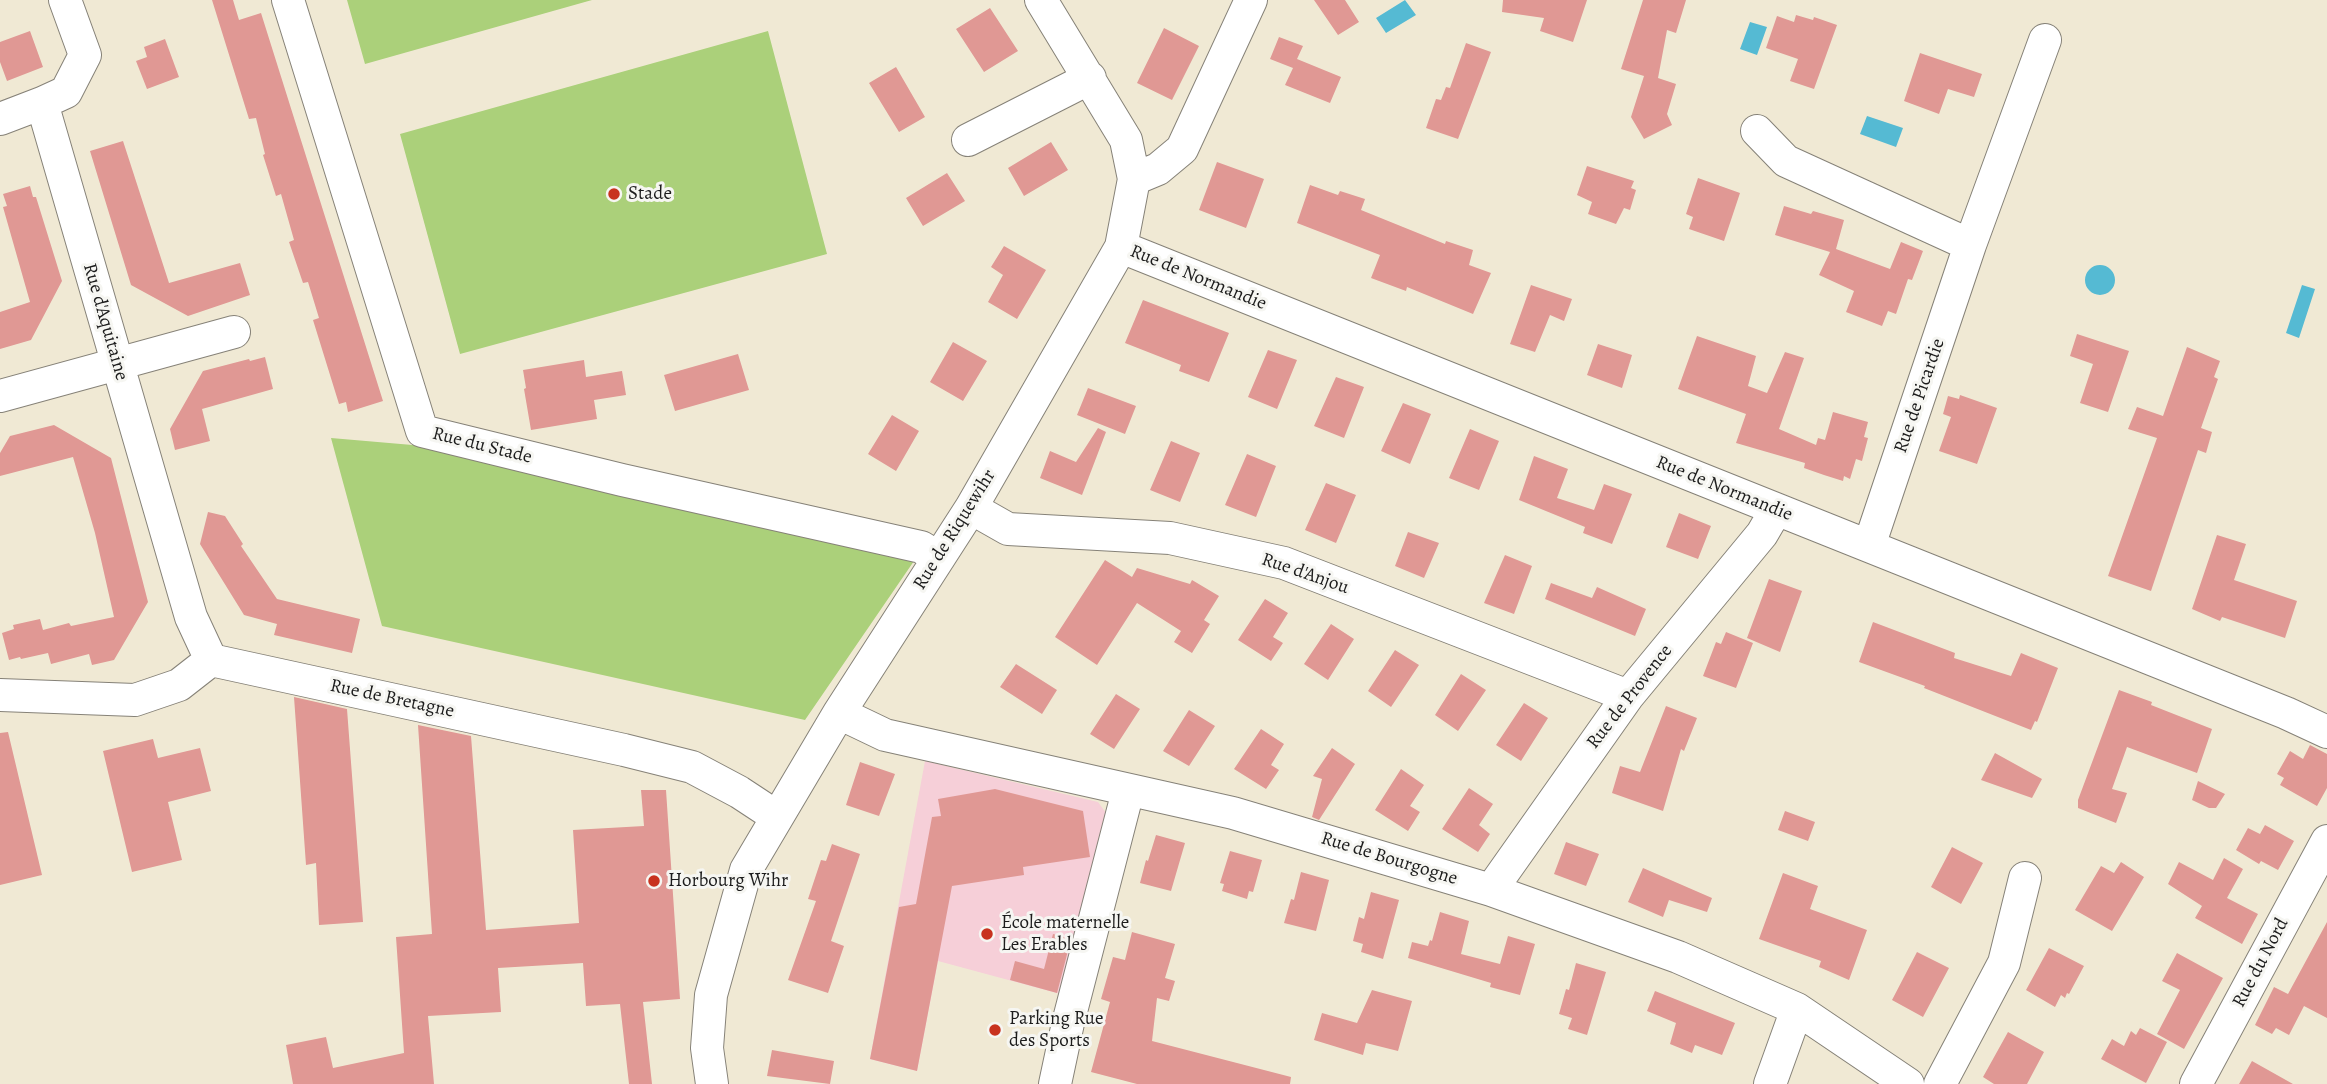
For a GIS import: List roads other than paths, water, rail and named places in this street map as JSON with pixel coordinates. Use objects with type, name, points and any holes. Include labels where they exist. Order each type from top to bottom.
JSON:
[{"type":"street","points":[[0,119],[66,92],[85,55],[65,0]]},
{"type":"street","name":"Rue du Stade","points":[[288,0],[422,432],[921,547],[939,558]]},
{"type":"street","points":[[1041,0],[1126,139],[1134,178],[1158,169],[1182,149],[1251,0]]},
{"type":"street","name":"Rue de Picardie","points":[[1869,547],[1970,245],[2045,40]]},
{"type":"street","points":[[968,140],[1090,78]]},
{"type":"street","name":"Rue d'Aquitaine","points":[[42,103],[191,617],[211,660]]},
{"type":"street","points":[[1757,131],[1786,161],[1970,245]]},
{"type":"street","name":"Rue de Riquewihr","points":[[712,1084],[707,1048],[711,995],[746,870],[839,713],[971,508],[1121,247],[1134,178]]},
{"type":"street","name":"Rue de Normandie","points":[[1121,247],[2327,732]]},
{"type":"street","points":[[0,396],[234,332]]},
{"type":"street","name":"Rue d'Anjou","points":[[971,508],[1009,529],[1170,538],[1284,563],[1628,696]]},
{"type":"street","name":"Rue de Provence","points":[[1491,890],[1628,696],[1762,534],[1776,510]]},
{"type":"street","points":[[0,695],[135,700],[179,685],[211,660]]},
{"type":"street","name":"Rue de Bretagne","points":[[211,660],[692,767],[739,792],[777,817]]},
{"type":"street","name":"Rue de Bourgogne","points":[[839,713],[885,735],[1233,813],[1491,890],[1678,957],[1797,1009],[1908,1084]]},
{"type":"street","points":[[1056,1080],[1128,791]]},
{"type":"street","name":"Rue du Nord","points":[[2196,1084],[2327,841]]},
{"type":"street","points":[[1940,1084],[2004,963],[2025,877]]},
{"type":"street","points":[[1770,1084],[1797,1009]]},
{"type":"water","points":[[1405,0],[1416,15],[1386,33],[1376,18]]},
{"type":"water","points":[[1750,22],[1767,27],[1757,55],[1740,49]]},
{"type":"water","points":[[1867,116],[1903,128],[1896,147],[1860,134]]},
{"type":"water","points":[[2100,265],[2106,266],[2114,274],[2114,286],[2106,294],[2100,295],[2094,294],[2086,286],[2085,280],[2086,274],[2094,266]]},
{"type":"water","points":[[2302,285],[2315,289],[2299,338],[2286,333]]},
{"type":"place","name":"Stade","points":[[614,194]]},
{"type":"place","name":"Horbourg Wihr","points":[[654,881]]},
{"type":"place","name":"École maternelle Les Erables","points":[[987,934]]},
{"type":"place","name":"Parking Rue des Sports","points":[[995,1030]]}]
